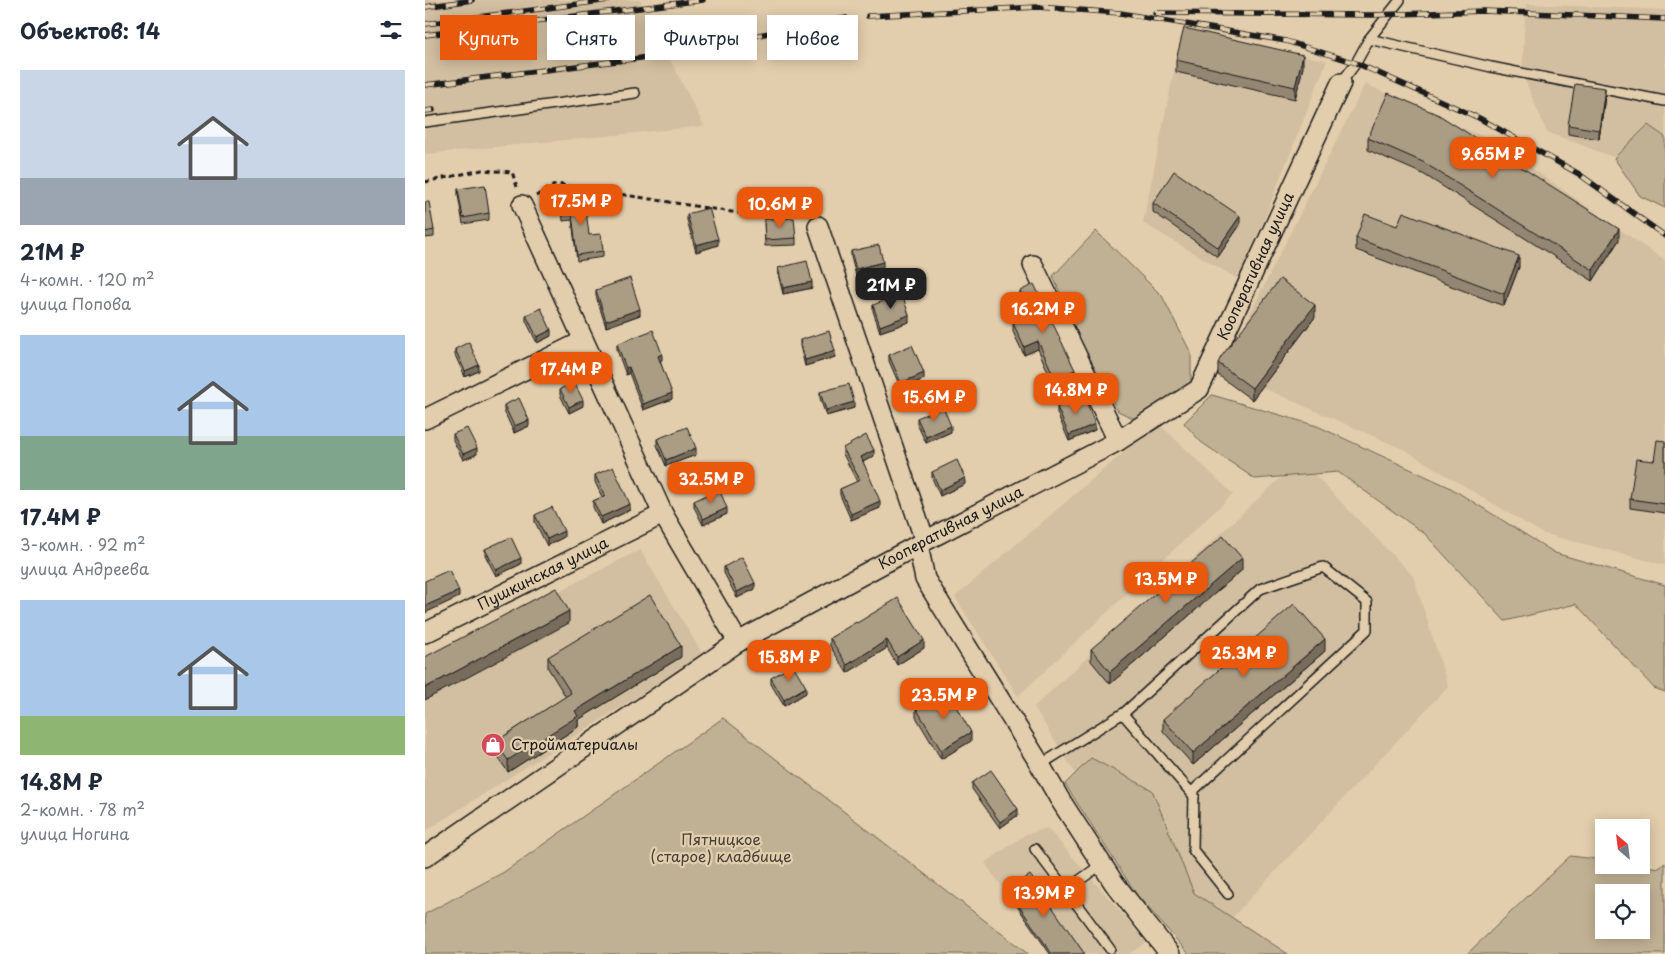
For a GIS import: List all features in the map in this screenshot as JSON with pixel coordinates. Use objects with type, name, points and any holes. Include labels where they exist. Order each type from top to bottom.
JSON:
[{"type":"street","name":"Кооперативная улица","points":[[425,857],[738,642],[1118,441],[1199,389],[1341,83]]},
{"type":"street","points":[[522,205],[663,514],[738,642]]},
{"type":"street","points":[[818,226],[922,543],[925,579],[1040,764],[1059,798],[1114,883],[1170,954]]},
{"type":"street","points":[[1033,265],[1118,441]]},
{"type":"street","points":[[425,419],[583,341]]},
{"type":"street","name":"Пушкинская улица","points":[[425,633],[663,514]]},
{"type":"lane","points":[[1341,83],[1356,63],[1369,39],[1400,0]]},
{"type":"lane","points":[[1369,39],[1491,67],[1665,101]]},
{"type":"lane","points":[[425,122],[635,93]]},
{"type":"lane","points":[[1040,764],[1123,714],[1260,589],[1323,567],[1367,602],[1367,630],[1194,790],[1193,850],[1228,894]]},
{"type":"lane","points":[[1123,714],[1193,796]]},
{"type":"lane","points":[[1035,849],[1110,949]]},
{"type":"lane","points":[[1067,890],[1102,864]]},
{"type":"path","points":[[425,182],[482,170],[512,172],[522,205],[556,184],[779,220]]},
{"type":"shaded area","points":[[425,0],[640,0],[648,15],[645,15],[645,60],[670,60],[704,126],[425,154]]},
{"type":"shaded area","points":[[1526,4],[1665,10],[1665,169],[1650,171],[1547,132],[1522,73]]},
{"type":"shaded area","points":[[1181,37],[1327,60],[1240,280],[1143,223]]},
{"type":"shaded area","points":[[1365,84],[1494,142],[1665,261],[1665,565],[1542,533],[1405,450],[1222,370]]},
{"type":"shaded area","points":[[1158,423],[1233,494],[1018,696],[955,597]]},
{"type":"shaded area","points":[[1300,460],[1413,576],[1448,686],[1198,954],[1188,954],[1034,707]]},
{"type":"shaded area","name":"Стройматериалы","points":[[640,550],[703,655],[425,831],[425,659]]},
{"type":"shaded area","points":[[1047,828],[1147,942],[1129,954],[1050,954],[985,863],[1025,835]]},
{"type":"green space","points":[[1648,125],[1665,137],[1665,208],[1640,196],[1614,158]]},
{"type":"green space","points":[[1096,231],[1162,296],[1191,353],[1191,386],[1135,419],[1118,411],[1079,338],[1053,276]]},
{"type":"green space","points":[[1212,395],[1317,426],[1449,487],[1555,553],[1665,585],[1665,692],[1654,688],[1576,604],[1505,621],[1425,534],[1338,472],[1255,479],[1201,442],[1184,423]]},
{"type":"green space","name":"Пятницкое (старое) кладбище","points":[[723,718],[1028,954],[425,954],[425,914],[504,872]]},
{"type":"green space","points":[[1091,758],[1152,790],[1194,893],[1288,954],[1189,954],[1137,895],[1065,784]]},
{"type":"green space","points":[[1570,856],[1595,859],[1595,874],[1650,874],[1650,867],[1659,868],[1665,863],[1665,954],[1467,954]]},
{"type":"building","points":[[1184,28],[1303,55],[1295,87],[1176,60]]},
{"type":"building","points":[[1575,84],[1605,88],[1599,130],[1568,125]]},
{"type":"building","points":[[1388,93],[1439,115],[1619,229],[1593,270],[1423,162],[1368,138]]},
{"type":"building","points":[[1174,171],[1240,216],[1218,248],[1153,203]]},
{"type":"building","points":[[485,185],[489,213],[463,218],[458,189]]},
{"type":"building","points":[[584,195],[589,235],[601,234],[603,251],[577,255],[572,214],[563,215],[561,198]]},
{"type":"building","points":[[425,202],[429,202],[434,230],[425,232]]},
{"type":"building","points":[[709,208],[718,239],[696,245],[687,214]]},
{"type":"building","points":[[1403,212],[1519,256],[1504,294],[1356,238],[1365,214],[1397,226]]},
{"type":"building","points":[[794,218],[796,238],[765,240],[764,219]]},
{"type":"building","points":[[879,245],[883,262],[856,269],[851,251]]},
{"type":"building","points":[[807,261],[812,282],[783,288],[778,268]]},
{"type":"building","points":[[630,278],[640,309],[606,321],[596,290]]},
{"type":"building","points":[[1280,279],[1315,305],[1252,388],[1218,363]]},
{"type":"building","points":[[1034,284],[1075,370],[1055,379],[1038,341],[1024,347],[1013,323],[1031,315],[1020,291]]},
{"type":"building","points":[[902,294],[909,315],[880,326],[873,305]]},
{"type":"building","points":[[541,308],[551,330],[537,337],[526,315]]},
{"type":"building","points":[[653,330],[662,354],[658,356],[672,393],[643,404],[629,367],[626,368],[617,344]]},
{"type":"building","points":[[829,331],[835,351],[805,360],[800,340]]},
{"type":"building","points":[[469,342],[479,365],[465,371],[455,349]]},
{"type":"building","points":[[912,345],[924,373],[901,383],[889,355]]},
{"type":"building","points":[[574,382],[583,400],[569,407],[560,389]]},
{"type":"building","points":[[849,384],[854,402],[826,410],[820,392]]},
{"type":"building","points":[[1084,396],[1095,424],[1069,435],[1057,407]]},
{"type":"building","points":[[519,398],[529,420],[514,426],[504,405]]},
{"type":"building","points":[[943,407],[951,426],[926,437],[917,418]]},
{"type":"building","points":[[687,427],[696,448],[666,460],[657,439]]},
{"type":"building","points":[[467,428],[477,448],[463,454],[453,434]]},
{"type":"building","points":[[866,435],[874,450],[861,457],[880,501],[851,514],[840,489],[860,480],[843,448]]},
{"type":"building","points":[[1657,440],[1665,441],[1665,504],[1630,499],[1636,459],[1654,461]]},
{"type":"building","points":[[957,460],[965,478],[940,490],[932,472]]},
{"type":"building","points":[[613,467],[630,504],[601,517],[593,501],[605,496],[595,475]]},
{"type":"building","points":[[719,489],[727,508],[703,519],[694,501]]},
{"type":"building","points":[[552,507],[564,531],[547,539],[535,515]]},
{"type":"building","points":[[1223,536],[1242,558],[1110,672],[1091,649]]},
{"type":"building","points":[[511,537],[521,558],[496,570],[485,549]]},
{"type":"building","points":[[742,557],[755,583],[737,592],[724,567]]},
{"type":"building","points":[[449,570],[459,591],[425,606],[425,581]]},
{"type":"building","points":[[556,588],[569,611],[425,688],[425,657]]},
{"type":"building","points":[[650,595],[681,646],[575,711],[578,716],[508,760],[495,742],[571,693],[548,657]]},
{"type":"building","points":[[898,598],[924,640],[897,657],[887,640],[847,665],[830,638]]},
{"type":"building","points":[[1294,604],[1325,639],[1193,753],[1163,719]]},
{"type":"building","points":[[793,665],[806,687],[784,700],[771,678]]},
{"type":"building","points":[[946,690],[971,732],[941,750],[916,708]]},
{"type":"building","points":[[991,770],[1018,809],[1000,822],[972,783]]},
{"type":"building","points":[[1030,875],[1083,954],[1052,954],[1008,890]]},
{"type":"railway","points":[[425,7],[472,0]]},
{"type":"railway","points":[[425,24],[609,0]]},
{"type":"railway","points":[[425,35],[703,0]]},
{"type":"railway","points":[[868,16],[1037,7],[1120,13],[1286,41],[1356,63],[1479,118],[1579,174],[1665,236]]},
{"type":"railway","points":[[1155,13],[1372,15],[1484,11],[1665,19]]},
{"type":"railway","points":[[425,85],[641,58],[767,33]]},
{"type":"railway","points":[[425,111],[433,110]]},
{"type":"place","name":"Стройматериалы","points":[[493,745]]}]
